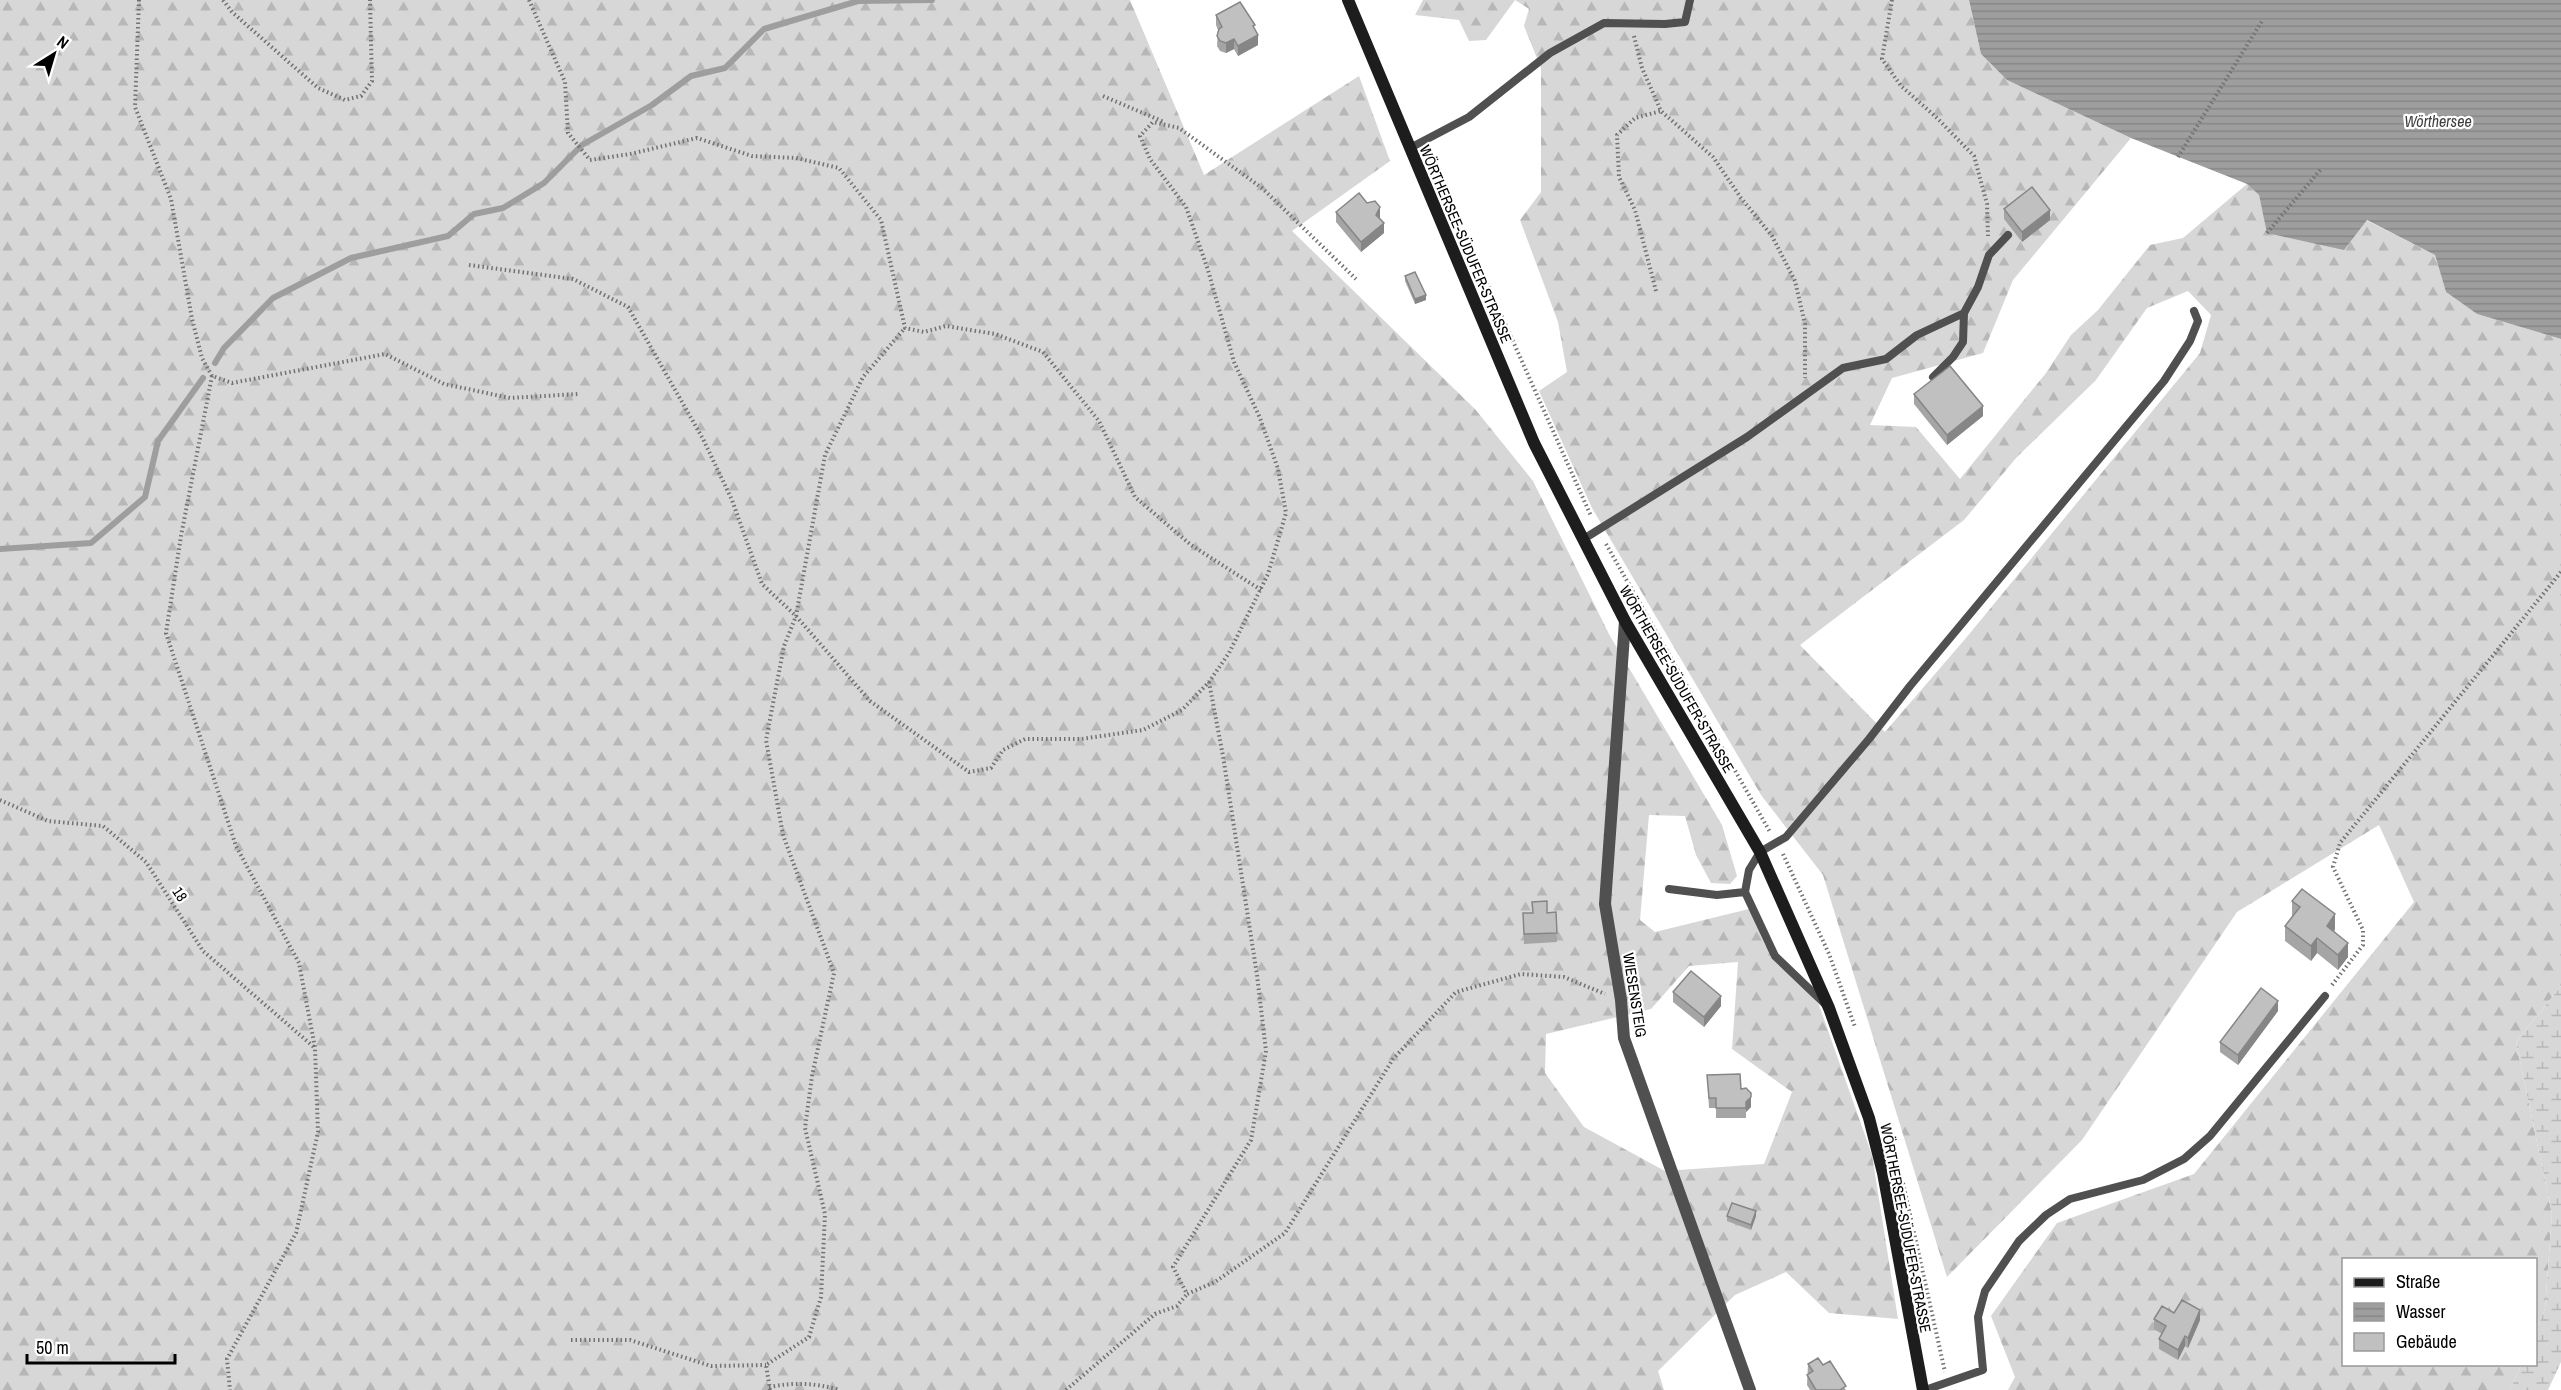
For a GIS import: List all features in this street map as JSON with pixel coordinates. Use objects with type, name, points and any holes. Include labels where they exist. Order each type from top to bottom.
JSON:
[{"type":"main road","name":"WÖRTHERSEE-SÜDUFER-STRASSE","points":[[1348,0],[1534,443],[1625,621],[1760,852],[1829,1008],[1869,1118],[1883,1173],[1924,1390]]},
{"type":"street","name":"WIESENSTEIG","points":[[1625,621],[1605,904],[1621,1000],[1624,1038],[1750,1390]]},
{"type":"lane","points":[[1410,148],[1469,117],[1550,54],[1604,23],[1685,22],[1690,0]]},
{"type":"lane","points":[[1933,377],[1953,357],[1963,342],[1964,312],[1978,287],[1989,255],[2008,236]]},
{"type":"lane","points":[[1829,1008],[1775,957],[1745,892],[1749,870],[1760,852],[1786,837],[1800,821],[2164,381],[2190,340],[2198,321],[2194,311]]},
{"type":"lane","points":[[1582,540],[1747,437],[1843,368],[1886,359],[1917,335],[1964,312]]},
{"type":"lane","points":[[1669,889],[1717,895],[1745,892]]},
{"type":"lane","points":[[1924,1390],[1983,1370],[1978,1317],[1985,1291],[2019,1241],[2046,1215],[2070,1199],[2143,1180],[2184,1160],[2211,1136],[2325,996]]},
{"type":"path","points":[[139,0],[135,107],[171,199],[194,329],[202,358],[212,376],[181,536],[166,633],[236,846],[299,963],[315,1048],[318,1132],[296,1233],[227,1359],[230,1390]]},
{"type":"path","points":[[223,0],[232,12],[318,88],[345,100],[361,96],[372,81],[370,0]]},
{"type":"path","points":[[529,0],[565,82],[568,133],[590,160],[630,154],[697,138],[752,156],[796,158],[839,168],[881,220],[905,328]]},
{"type":"path","points":[[1892,0],[1882,59],[1901,86],[1935,116],[1974,156],[1987,204],[1989,255]]},
{"type":"path","points":[[2178,156],[2262,21]]},
{"type":"path","points":[[1632,24],[1642,68],[1661,111],[1713,157],[1741,198],[1772,236],[1795,281],[1805,324],[1807,363],[1804,395]]},
{"type":"path","points":[[1103,96],[1179,128],[1262,188],[1356,279]]},
{"type":"path","points":[[1656,291],[1635,210],[1619,177],[1617,135],[1635,118],[1661,111]]},
{"type":"path","points":[[469,265],[573,279],[628,307],[703,439],[732,501],[762,584],[796,616],[870,701],[969,772],[991,768],[1003,750],[1025,739],[1081,739],[1143,730],[1182,710],[1209,682],[1229,652],[1268,574],[1286,513],[1278,469],[1260,418],[1234,362],[1208,270],[1186,207],[1150,159],[1140,136],[1153,122],[1179,128]]},
{"type":"path","points":[[2267,233],[2321,169]]},
{"type":"path","points":[[905,328],[924,332],[946,326],[995,334],[1043,352],[1099,421],[1135,498],[1191,544],[1261,590]]},
{"type":"path","points":[[571,1340],[630,1340],[711,1366],[766,1365],[809,1337],[821,1297],[825,1214],[805,1128],[812,1076],[834,973],[783,835],[766,740],[784,646],[796,616],[825,455],[863,377],[905,328]]},
{"type":"path","points":[[212,376],[232,382],[386,354],[444,384],[499,396],[510,398],[578,394]]},
{"type":"path","points":[[2325,996],[2363,945],[2363,930],[2333,867],[2340,843],[2561,572]]},
{"type":"path","points":[[1187,1294],[1173,1267],[1251,1140],[1266,1051],[1223,756],[1209,682]]},
{"type":"path","name":"18","points":[[0,800],[48,821],[103,826],[146,862],[203,951],[315,1048]]},
{"type":"path","points":[[1066,1390],[1155,1314],[1177,1306],[1187,1294],[1215,1282],[1285,1233],[1393,1059],[1456,992],[1521,974],[1564,977],[1621,1000]]},
{"type":"path","points":[[766,1365],[769,1388],[792,1382],[840,1390]]},
{"type":"green space","points":[[0,0],[1130,0],[1204,175],[1359,76],[1390,161],[1292,231],[1475,409],[1533,481],[1610,636],[1722,825],[1737,876],[1730,884],[1711,883],[1696,855],[1685,816],[1649,815],[1640,920],[1655,932],[1749,909],[1765,945],[1819,1005],[1872,1155],[1898,1319],[1829,1313],[1786,1272],[1735,1295],[1658,1371],[1664,1390],[0,1390]],"holes":[[[1738,962],[1732,1049],[1792,1092],[1764,1164],[1665,1171],[1584,1127],[1545,1073],[1546,1034],[1651,1009],[1689,966]]]},
{"type":"green space","points":[[1423,0],[1515,0],[1486,40],[1469,41],[1459,20],[1415,15]]},
{"type":"green space","points":[[1515,0],[1969,0],[1981,54],[2007,80],[2131,138],[2013,280],[1983,353],[1892,378],[1870,425],[1916,427],[1960,479],[2046,373],[2071,335],[2098,310],[2150,245],[2183,238],[2247,184],[2259,195],[2268,233],[2366,220],[2435,255],[2446,292],[2477,314],[2561,339],[2561,986],[2516,1042],[2552,1214],[2545,1309],[2537,1328],[2537,1258],[2342,1258],[2342,1366],[2521,1366],[2510,1390],[2008,1390],[2015,1377],[1991,1316],[2057,1223],[2194,1174],[2414,902],[2379,825],[2237,912],[2082,1140],[1947,1277],[1823,875],[1761,795],[1592,508],[1539,391],[1567,372],[1558,322],[1520,220],[1541,192],[1541,68],[1524,26],[1529,9]],"holes":[[[2188,291],[2211,315],[2200,353],[1966,638],[1885,732],[1800,645],[1964,520],[2017,457],[2096,380],[2147,308]]]},
{"type":"green space","points":[[2561,986],[2561,1362],[2548,1390],[2510,1390],[2521,1366],[2537,1366],[2537,1328],[2545,1309],[2552,1214],[2516,1042]]},
{"type":"water","name":"Wörthersee","points":[[1969,0],[2561,0],[2561,339],[2477,314],[2446,292],[2435,255],[2367,220],[2344,250],[2267,233],[2259,195],[2247,184],[2131,138],[2007,80],[1981,54]]},
{"type":"building","points":[[1240,2],[1255,25],[1253,26],[1258,35],[1238,46],[1234,39],[1226,43],[1220,41],[1217,36],[1222,27],[1216,15]]},
{"type":"building","points":[[2032,187],[2050,210],[2022,232],[2004,209]]},
{"type":"building","points":[[1359,193],[1367,203],[1375,201],[1380,207],[1376,215],[1384,223],[1361,242],[1336,212]]},
{"type":"building","points":[[1415,272],[1426,295],[1415,299],[1405,276]]},
{"type":"building","points":[[1950,366],[1983,406],[1947,435],[1914,394]]},
{"type":"building","points":[[2302,889],[2335,914],[2327,926],[2348,943],[2338,955],[2317,938],[2311,946],[2285,926],[2300,907],[2292,901]]},
{"type":"building","points":[[1547,901],[1547,913],[1556,912],[1557,933],[1524,934],[1523,913],[1533,913],[1532,902]]},
{"type":"building","points":[[1691,971],[1721,996],[1704,1017],[1673,992]]},
{"type":"building","points":[[2261,988],[2278,1001],[2238,1055],[2220,1042]]},
{"type":"building","points":[[1740,1074],[1741,1089],[1746,1088],[1751,1093],[1751,1097],[1746,1102],[1746,1108],[1716,1108],[1716,1098],[1709,1098],[1707,1075]]},
{"type":"building","points":[[1732,1203],[1756,1211],[1751,1225],[1727,1216]]},
{"type":"building","points":[[2182,1300],[2200,1310],[2188,1338],[2185,1336],[2178,1350],[2159,1339],[2166,1326],[2154,1319],[2162,1306],[2174,1313]]},
{"type":"building","points":[[1818,1358],[1823,1365],[1830,1361],[1846,1386],[1840,1390],[1816,1390],[1807,1375],[1813,1371],[1808,1364]]},
{"type":"waterway","points":[[215,363],[224,348],[273,298],[351,258],[448,236],[474,214],[503,208],[544,183],[582,145],[652,105],[691,76],[725,68],[764,29],[858,1],[932,0]]},
{"type":"waterway","points":[[0,549],[91,543],[145,497],[158,441],[203,378]]}]
